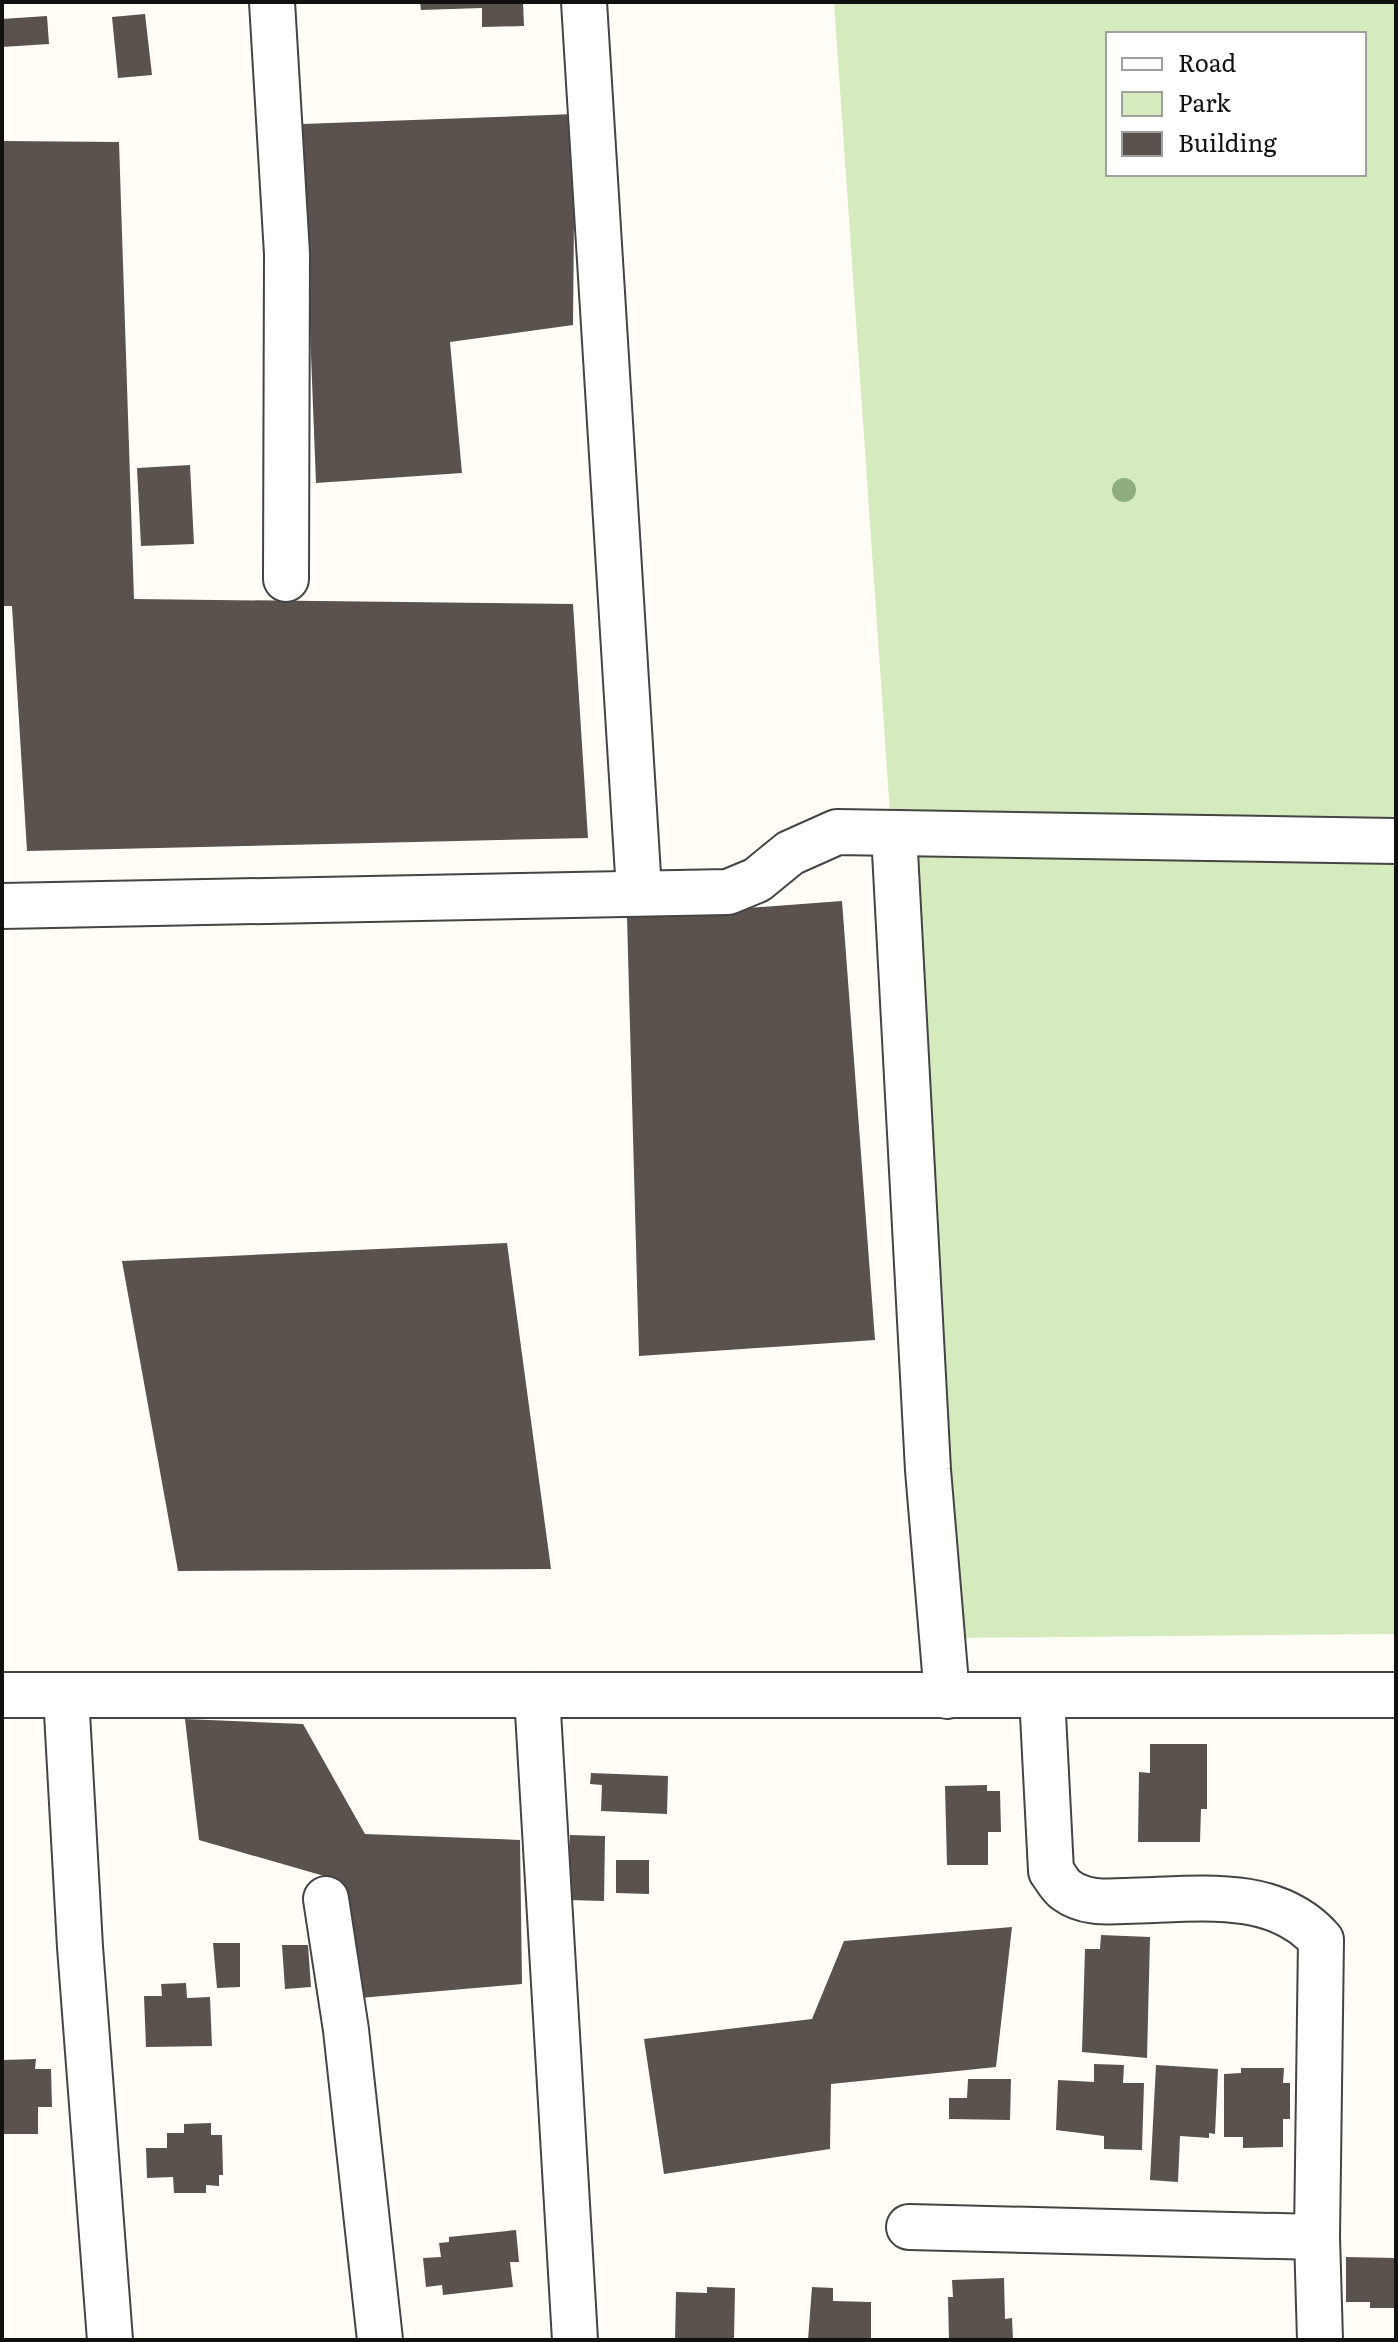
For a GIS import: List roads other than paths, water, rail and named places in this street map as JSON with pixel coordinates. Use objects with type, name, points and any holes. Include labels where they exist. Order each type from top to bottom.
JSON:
[{"type":"street","points":[[272,2],[287,254],[286,579]]},
{"type":"street","points":[[584,2],[639,891]]},
{"type":"street","points":[[2,906],[639,891],[728,892],[757,880],[790,853],[837,832],[1396,841]]},
{"type":"street","points":[[894,833],[928,1470],[947,1696]]},
{"type":"street","points":[[2,1695],[1396,1695]]},
{"type":"street","points":[[66,1695],[80,1947],[110,2340]]},
{"type":"street","points":[[537,1695],[575,2340]]},
{"type":"street","points":[[1042,1695],[1051,1871],[1066,1890],[1094,1902],[1223,1899],[1274,1906],[1304,1921],[1321,1940],[1317,2237],[1320,2340]]},
{"type":"street","points":[[326,1899],[346,2030],[380,2340]]},
{"type":"street","points":[[909,2227],[1317,2237]]}]
